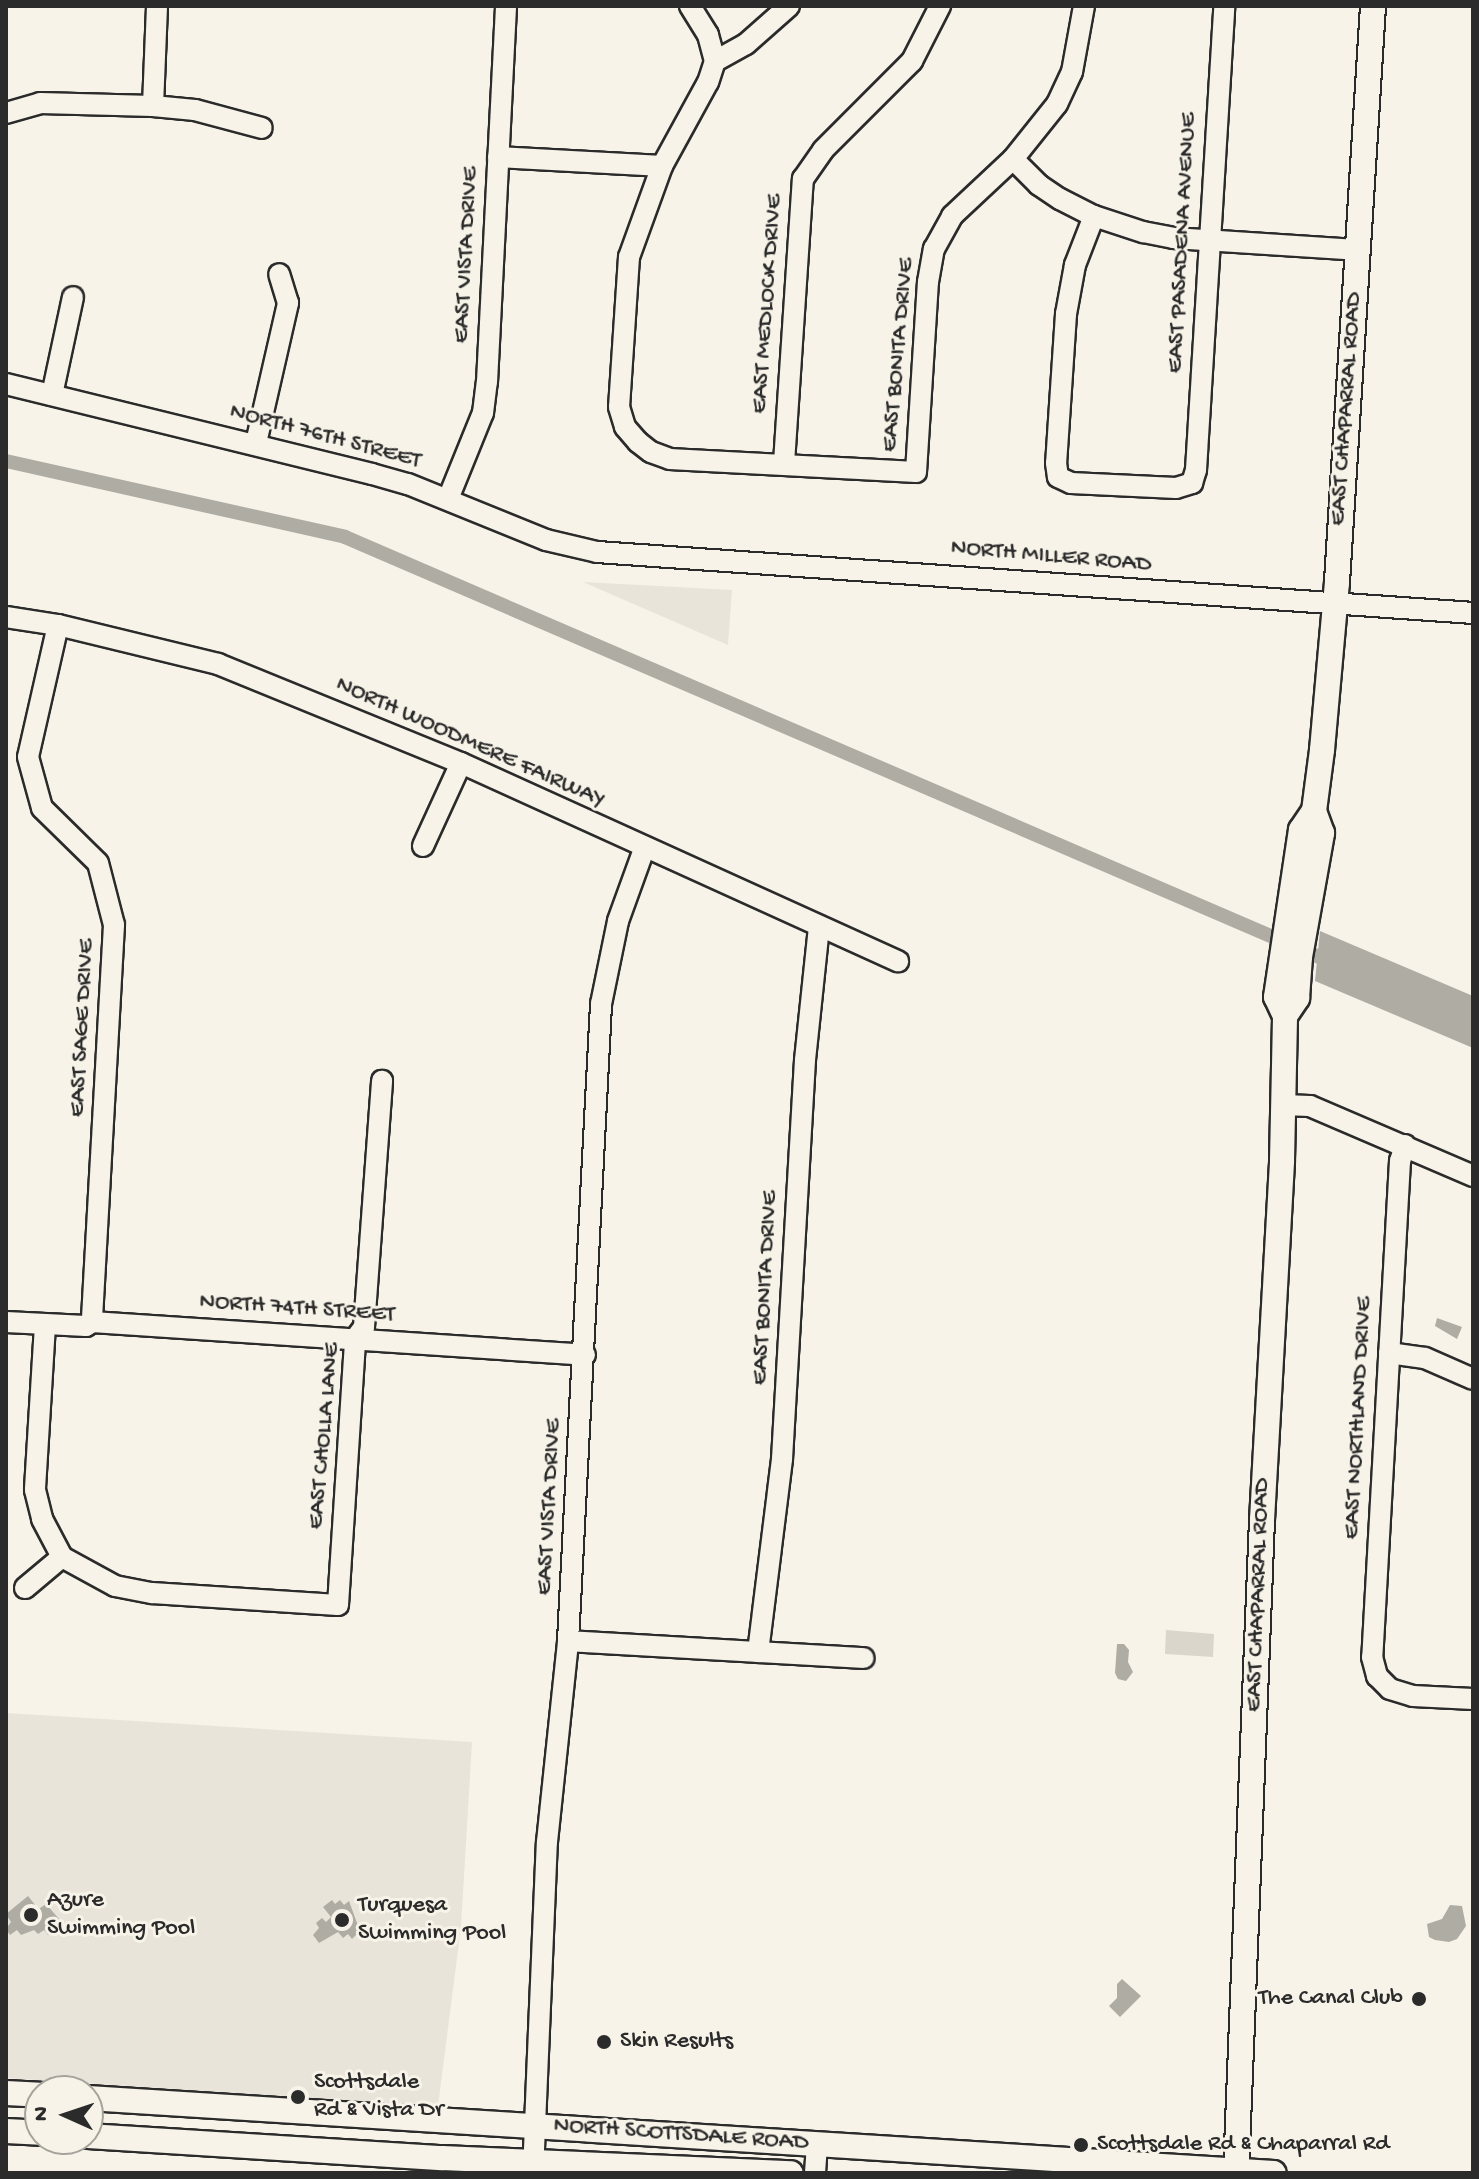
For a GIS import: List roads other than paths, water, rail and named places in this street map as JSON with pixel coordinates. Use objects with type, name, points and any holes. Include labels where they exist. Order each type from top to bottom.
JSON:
[{"type":"main road","name":"EAST CHAPARRAL ROAD","points":[[1236,2172],[1285,1016],[1297,998],[1288,981],[1296,919],[1301,830],[1314,811],[1335,603],[1373,6]]},
{"type":"main road","name":"NORTH SCOTTSDALE ROAD","points":[[104,2099],[1274,2173]]},
{"type":"main road","name":"NORTH SCOTTSDALE ROAD","points":[[104,2137],[533,2167],[791,2173]]},
{"type":"street","points":[[153,106],[157,6]]},
{"type":"street","name":"EAST VISTA DRIVE","points":[[448,499],[483,413],[506,6]]},
{"type":"street","points":[[690,6],[708,35],[715,61],[708,82],[662,166],[634,240],[626,273],[619,407],[625,427],[638,442],[651,452],[670,459],[784,463]]},
{"type":"street","points":[[715,61],[746,44],[789,6]]},
{"type":"street","name":"EAST MEDLOCK DRIVE","points":[[784,463],[803,179],[823,150],[912,61],[940,6]]},
{"type":"street","name":"EAST BONITA DRIVE","points":[[784,463],[916,472],[928,282],[934,249],[952,216],[1013,159],[1048,117],[1072,72],[1084,6]]},
{"type":"street","name":"EAST PASADENA AVENUE","points":[[1094,216],[1075,265],[1066,314],[1056,463],[1058,477],[1071,483],[1161,487],[1192,483],[1196,470],[1224,6]]},
{"type":"street","points":[[6,113],[40,103],[153,106],[195,110],[262,128]]},
{"type":"street","points":[[498,157],[662,166]]},
{"type":"street","points":[[1013,159],[1039,185],[1094,216],[1143,232],[1209,241],[1357,250]]},
{"type":"street","points":[[256,443],[288,303],[279,274]]},
{"type":"street","points":[[52,395],[73,297]]},
{"type":"street","name":"NORTH 76TH STREET","points":[[6,384],[256,443],[384,477],[556,543],[625,555]]},
{"type":"street","name":"NORTH MILLER ROAD","points":[[625,555],[758,565],[900,570],[1090,588],[1473,613]]},
{"type":"street","name":"NORTH WOODMERE FAIRWAY","points":[[6,617],[58,625],[218,664],[461,763],[644,849],[898,961]]},
{"type":"street","name":"EAST SAGE DRIVE","points":[[58,625],[28,757],[42,808],[98,863],[114,925],[92,1322]]},
{"type":"street","points":[[423,846],[461,763]]},
{"type":"street","name":"EAST VISTA DRIVE","points":[[533,2167],[547,1842],[568,1641],[601,1004],[618,921],[644,849]]},
{"type":"street","name":"EAST BONITA DRIVE","points":[[758,1652],[782,1459],[805,1060],[819,927]]},
{"type":"street","name":"EAST CHOLLA LANE","points":[[62,1557],[115,1586],[152,1593],[338,1605],[355,1339],[364,1327],[382,1081]]},
{"type":"street","points":[[1282,1105],[1310,1106],[1473,1176]]},
{"type":"street","name":"EAST NORTHLAND DRIVE","points":[[1405,1145],[1400,1161],[1372,1657],[1377,1676],[1390,1689],[1413,1696],[1473,1699]]},
{"type":"street","name":"NORTH 74TH STREET","points":[[6,1322],[86,1326],[92,1322],[585,1355]]},
{"type":"street","points":[[25,1588],[62,1557],[42,1519],[35,1490],[45,1325]]},
{"type":"street","points":[[1389,1353],[1425,1358],[1473,1379]]},
{"type":"street","points":[[568,1641],[864,1658]]},
{"type":"street","points":[[815,2173],[817,2144]]},
{"type":"waterway","points":[[6,461],[345,537],[1333,963]]},
{"type":"place","name":"Azure Swimming Pool","points":[[31,1915]]},
{"type":"place","name":"Turquesa Swimming Pool","points":[[342,1920]]},
{"type":"place","name":"The Canal Club","points":[[1419,1999]]},
{"type":"place","name":"Skin Results","points":[[604,2042]]},
{"type":"place","name":"Scottsdale Rd & Vista Dr","points":[[298,2097]]},
{"type":"place","name":"Scottsdale Rd & Chaparral Rd","points":[[1081,2145]]}]
